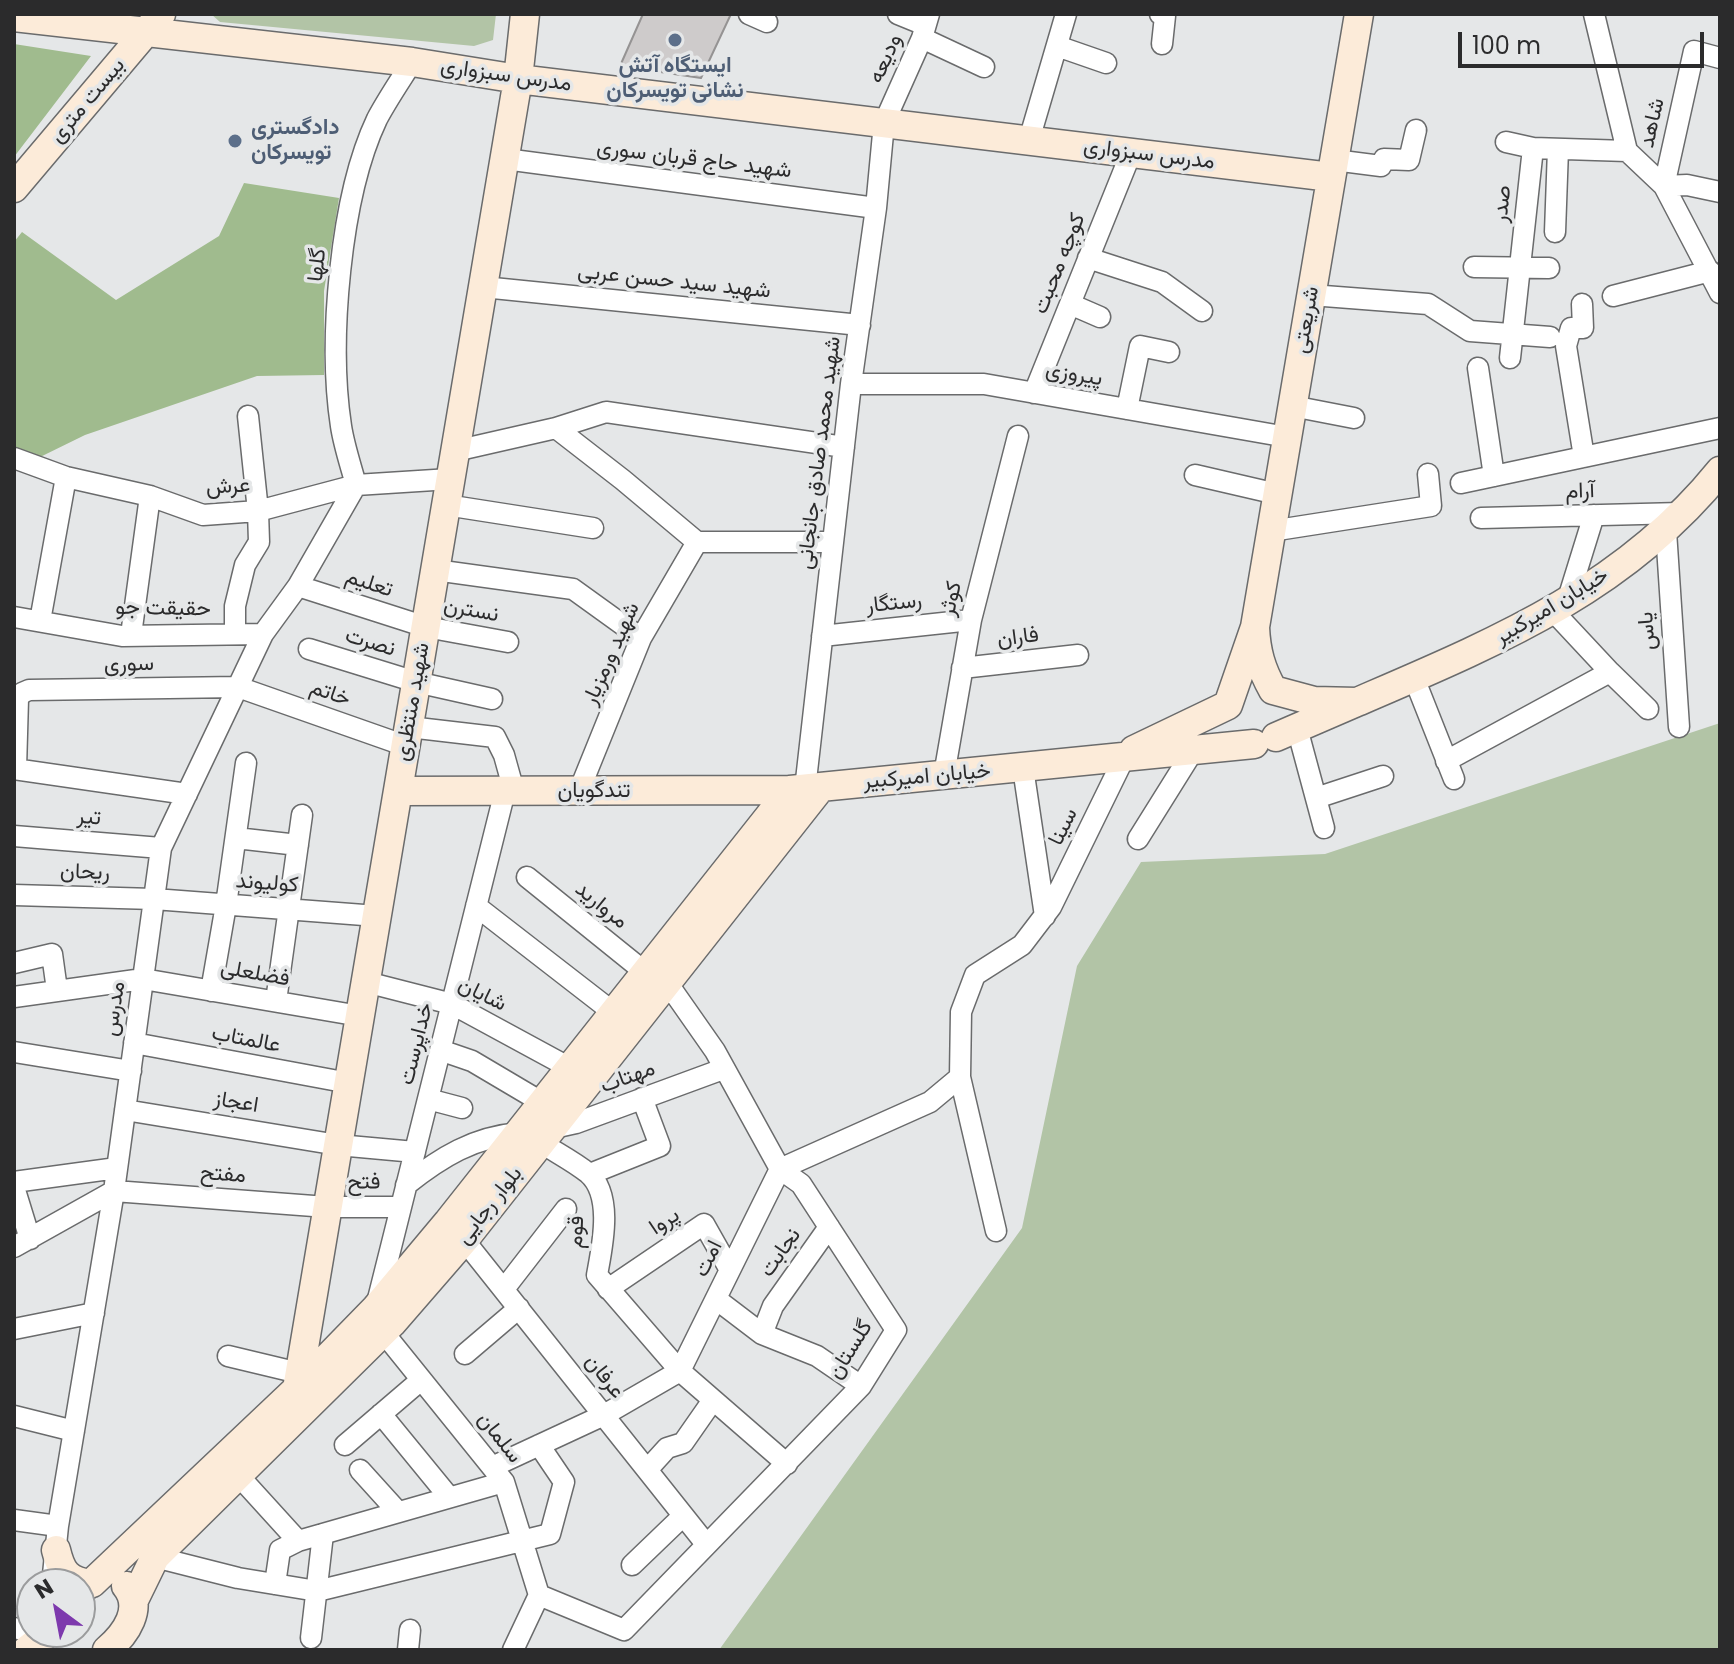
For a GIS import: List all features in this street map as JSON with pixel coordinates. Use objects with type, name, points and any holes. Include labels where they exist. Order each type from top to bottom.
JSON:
[{"type":"main road","name":"شهید منتظری","points":[[298,1381],[505,159],[525,14]]},
{"type":"main road","name":"شریعتی","points":[[1255,627],[1359,14]]},
{"type":"main road","name":"مدرس سبزواری","points":[[14,17],[153,24],[518,79],[1131,153],[1332,169]]},
{"type":"main road","name":"بیست متری","points":[[14,188],[153,24]]},
{"type":"main road","name":"خیابان امیرکبیر","points":[[805,789],[1193,751],[1276,737],[1498,641],[1560,606],[1674,522],[1720,471]]},
{"type":"main road","points":[[1255,627],[1256,649],[1262,671],[1283,702],[1284,724],[1276,737],[1240,740],[1230,728],[1228,705],[1255,627]]},
{"type":"main road","points":[[1118,759],[1228,705],[1243,688],[1258,685],[1314,701],[1357,702]]},
{"type":"main road","name":"تندگویان","points":[[398,791],[805,789]]},
{"type":"main road","name":"بلوار رجایی","points":[[107,1650],[128,1626],[134,1600],[155,1557],[238,1475],[432,1259],[805,789]]},
{"type":"main road","name":"بلوار رجایی","points":[[432,1259],[464,1240],[538,1127],[570,1068],[614,1013],[656,977]]},
{"type":"main road","name":"بلوار رجایی","points":[[96,1577],[298,1381],[379,1320]]},
{"type":"main road","points":[[57,1538],[63,1568]]},
{"type":"main road","points":[[96,1584],[116,1581],[128,1588],[134,1600]]},
{"type":"street","points":[[898,14],[926,26],[984,67]]},
{"type":"street","points":[[1029,140],[1066,14]]},
{"type":"street","points":[[1594,14],[1627,151],[1664,186],[1720,293]]},
{"type":"street","points":[[1162,44],[1164,15]]},
{"type":"street","name":"ودیعه","points":[[884,123],[926,26]]},
{"type":"street","points":[[1057,46],[1106,63]]},
{"type":"street","name":"شاهد","points":[[1664,186],[1694,51],[1720,58]]},
{"type":"street","name":"گلها","points":[[356,485],[341,427],[336,364],[341,267],[358,172],[377,120],[412,62]]},
{"type":"street","name":"شهید محمد صادق جانجانی","points":[[805,789],[884,123]]},
{"type":"street","points":[[1332,169],[1381,166],[1384,159],[1409,160],[1416,130]]},
{"type":"street","points":[[1506,142],[1533,148],[1627,151]]},
{"type":"street","name":"صدر","points":[[1510,358],[1533,148]]},
{"type":"street","points":[[1555,232],[1558,149]]},
{"type":"street","name":"کوچه محبت","points":[[1034,393],[1131,153]]},
{"type":"street","name":"شهید حاج قربان سوری","points":[[505,159],[876,208]]},
{"type":"street","points":[[1664,186],[1687,185],[1720,192]]},
{"type":"street","points":[[1088,258],[1162,282],[1202,311]]},
{"type":"street","points":[[1474,267],[1549,268]]},
{"type":"street","points":[[1613,296],[1710,271]]},
{"type":"street","name":"شهید سید حسن عربی","points":[[483,287],[860,325]]},
{"type":"street","points":[[1311,295],[1428,304],[1470,331],[1550,337]]},
{"type":"street","points":[[1070,304],[1100,317]]},
{"type":"street","points":[[1582,304],[1583,328],[1571,328],[1566,346],[1584,457]]},
{"type":"street","points":[[1127,409],[1140,346],[1169,352]]},
{"type":"street","points":[[1478,368],[1494,476]]},
{"type":"street","name":"پیروزی","points":[[851,384],[984,384],[1287,437]]},
{"type":"street","points":[[1292,406],[1354,418]]},
{"type":"street","points":[[455,451],[556,428],[606,412],[844,447]]},
{"type":"street","points":[[235,634],[235,606],[245,565],[259,542],[248,416]]},
{"type":"street","points":[[556,428],[697,542],[833,542]]},
{"type":"street","points":[[1461,483],[1720,428]]},
{"type":"street","name":"کوثر","points":[[944,775],[971,620],[1018,436]]},
{"type":"street","name":"عرش","points":[[14,458],[66,477],[150,496],[203,515],[258,511],[356,485],[448,492],[593,528]]},
{"type":"street","points":[[1271,531],[1431,506],[1428,474]]},
{"type":"street","points":[[1195,475],[1277,494]]},
{"type":"street","points":[[40,621],[66,477]]},
{"type":"street","name":"مدرس","points":[[54,1568],[114,1191],[161,848],[263,634],[298,586],[356,485]]},
{"type":"street","points":[[131,635],[150,496]]},
{"type":"street","points":[[1594,515],[1560,606],[1610,672],[1648,709]]},
{"type":"street","name":"آرام","points":[[1481,518],[1594,515],[1674,522]]},
{"type":"street","name":"یاس","points":[[1674,522],[1679,727]]},
{"type":"street","name":"شهید ورمزیار","points":[[579,791],[641,638],[697,542]]},
{"type":"street","points":[[435,570],[573,589],[641,638]]},
{"type":"street","name":"تعلیم","points":[[298,586],[426,627]]},
{"type":"street","name":"حقیقت جو","points":[[14,617],[131,635],[263,634]]},
{"type":"street","name":"رستگار","points":[[822,636],[971,620]]},
{"type":"street","name":"نسترن","points":[[426,627],[508,642]]},
{"type":"street","name":"نصرت","points":[[309,649],[416,682]]},
{"type":"street","name":"فاران","points":[[962,668],[1078,655]]},
{"type":"street","points":[[1414,678],[1450,770],[1610,672]]},
{"type":"street","points":[[416,682],[492,699]]},
{"type":"street","name":"سوری","points":[[15,769],[18,699],[29,690],[238,687]]},
{"type":"street","name":"خاتم","points":[[238,687],[407,737],[495,737],[504,755],[509,791]]},
{"type":"street","points":[[1276,737],[1316,798],[1324,828]]},
{"type":"street","points":[[1138,839],[1193,751]]},
{"type":"street","name":"سینا","points":[[996,1231],[960,1077],[961,1012],[975,975],[1022,945],[1051,907],[1118,759]]},
{"type":"street","points":[[211,991],[246,763]]},
{"type":"street","points":[[1023,768],[1045,916]]},
{"type":"street","points":[[15,769],[187,794]]},
{"type":"street","points":[[1316,798],[1383,776]]},
{"type":"street","name":"خداپرست","points":[[379,1320],[406,1185],[476,906],[509,791]]},
{"type":"street","points":[[276,1001],[302,815]]},
{"type":"street","name":"تیر","points":[[14,836],[161,848]]},
{"type":"street","points":[[236,838],[298,845]]},
{"type":"street","name":"مروارید","points":[[527,877],[656,977]]},
{"type":"street","name":"ریحان","points":[[14,895],[154,899]]},
{"type":"street","name":"کولیوند","points":[[154,899],[377,916]]},
{"type":"street","points":[[476,906],[614,1013]]},
{"type":"street","points":[[14,963],[52,954],[57,990]]},
{"type":"street","name":"گلستان","points":[[539,1595],[624,1630],[861,1386],[896,1330],[801,1184],[780,1169],[715,1051],[656,977]]},
{"type":"street","name":"فضلعلی","points":[[14,997],[143,979],[360,1016]]},
{"type":"street","name":"شایان","points":[[366,982],[452,1004],[570,1068]]},
{"type":"street","name":"عالمتاب","points":[[134,1043],[349,1083]]},
{"type":"street","points":[[440,1050],[472,1061],[590,1174],[660,1146],[642,1098]]},
{"type":"street","points":[[14,1052],[131,1071]]},
{"type":"street","name":"مهتاب","points":[[406,1185],[436,1161],[461,1147],[494,1135],[576,1123],[723,1069]]},
{"type":"street","points":[[780,1169],[930,1102],[960,1077]]},
{"type":"street","points":[[428,1099],[462,1108]]},
{"type":"street","name":"اعجاز","points":[[125,1110],[338,1145],[415,1152]]},
{"type":"street","points":[[114,1191],[22,1243],[14,1185],[117,1168]]},
{"type":"street","name":"امت","points":[[680,1371],[780,1169]]},
{"type":"street","name":"قوم","points":[[590,1174],[597,1185],[606,1222],[597,1275],[680,1371]]},
{"type":"street","name":"مفتح","points":[[114,1191],[327,1207]]},
{"type":"street","name":"فتح","points":[[327,1207],[401,1207]]},
{"type":"street","points":[[504,1289],[566,1209]]},
{"type":"street","name":"پروا","points":[[608,1289],[704,1224],[730,1270]]},
{"type":"street","name":"نجابت","points":[[762,1334],[773,1306],[829,1227]]},
{"type":"street","name":"عرفان","points":[[464,1240],[706,1544]]},
{"type":"street","points":[[716,1299],[762,1334],[817,1356],[861,1386]]},
{"type":"street","points":[[465,1354],[519,1308]]},
{"type":"street","points":[[14,1329],[94,1313]]},
{"type":"street","name":"سلمان","points":[[379,1320],[421,1380],[498,1474],[539,1595]]},
{"type":"street","points":[[228,1356],[298,1381]]},
{"type":"street","points":[[275,1584],[280,1550],[298,1541],[449,1497],[498,1474],[539,1445],[604,1415],[680,1371],[787,1464]]},
{"type":"street","points":[[345,1445],[421,1380]]},
{"type":"street","points":[[647,1470],[667,1448],[683,1443],[713,1400]]},
{"type":"street","points":[[381,1414],[449,1497]]},
{"type":"street","points":[[14,1416],[74,1431]]},
{"type":"street","points":[[155,1557],[238,1578],[317,1591],[550,1534],[564,1482],[539,1445]]},
{"type":"street","points":[[360,1470],[398,1512]]},
{"type":"street","points":[[238,1475],[298,1541]]},
{"type":"street","points":[[632,1565],[683,1516]]},
{"type":"street","points":[[14,1520],[57,1538]]},
{"type":"street","points":[[311,1638],[323,1534]]},
{"type":"street","points":[[513,1650],[539,1595]]},
{"type":"green space","points":[[211,14],[496,14],[493,40],[474,46],[220,22]]},
{"type":"green space","points":[[14,44],[91,56],[14,157]]},
{"type":"green space","points":[[244,183],[339,198],[324,291],[324,375],[257,376],[85,435],[34,460],[14,448],[14,242],[22,232],[116,300],[219,236]]},
{"type":"green space","points":[[1720,723],[1720,1650],[719,1650],[1022,1228],[1077,966],[1141,862],[1325,854]]},
{"type":"building","name":"ایستگاه آتش نشانی تویسرکان","points":[[643,14],[731,14],[701,78],[620,66]]},
{"type":"place","name":"ایستگاه آتش نشانی تویسرکان","points":[[675,40]]},
{"type":"place","name":"دادگستری تویسرکان","points":[[235,141]]}]
